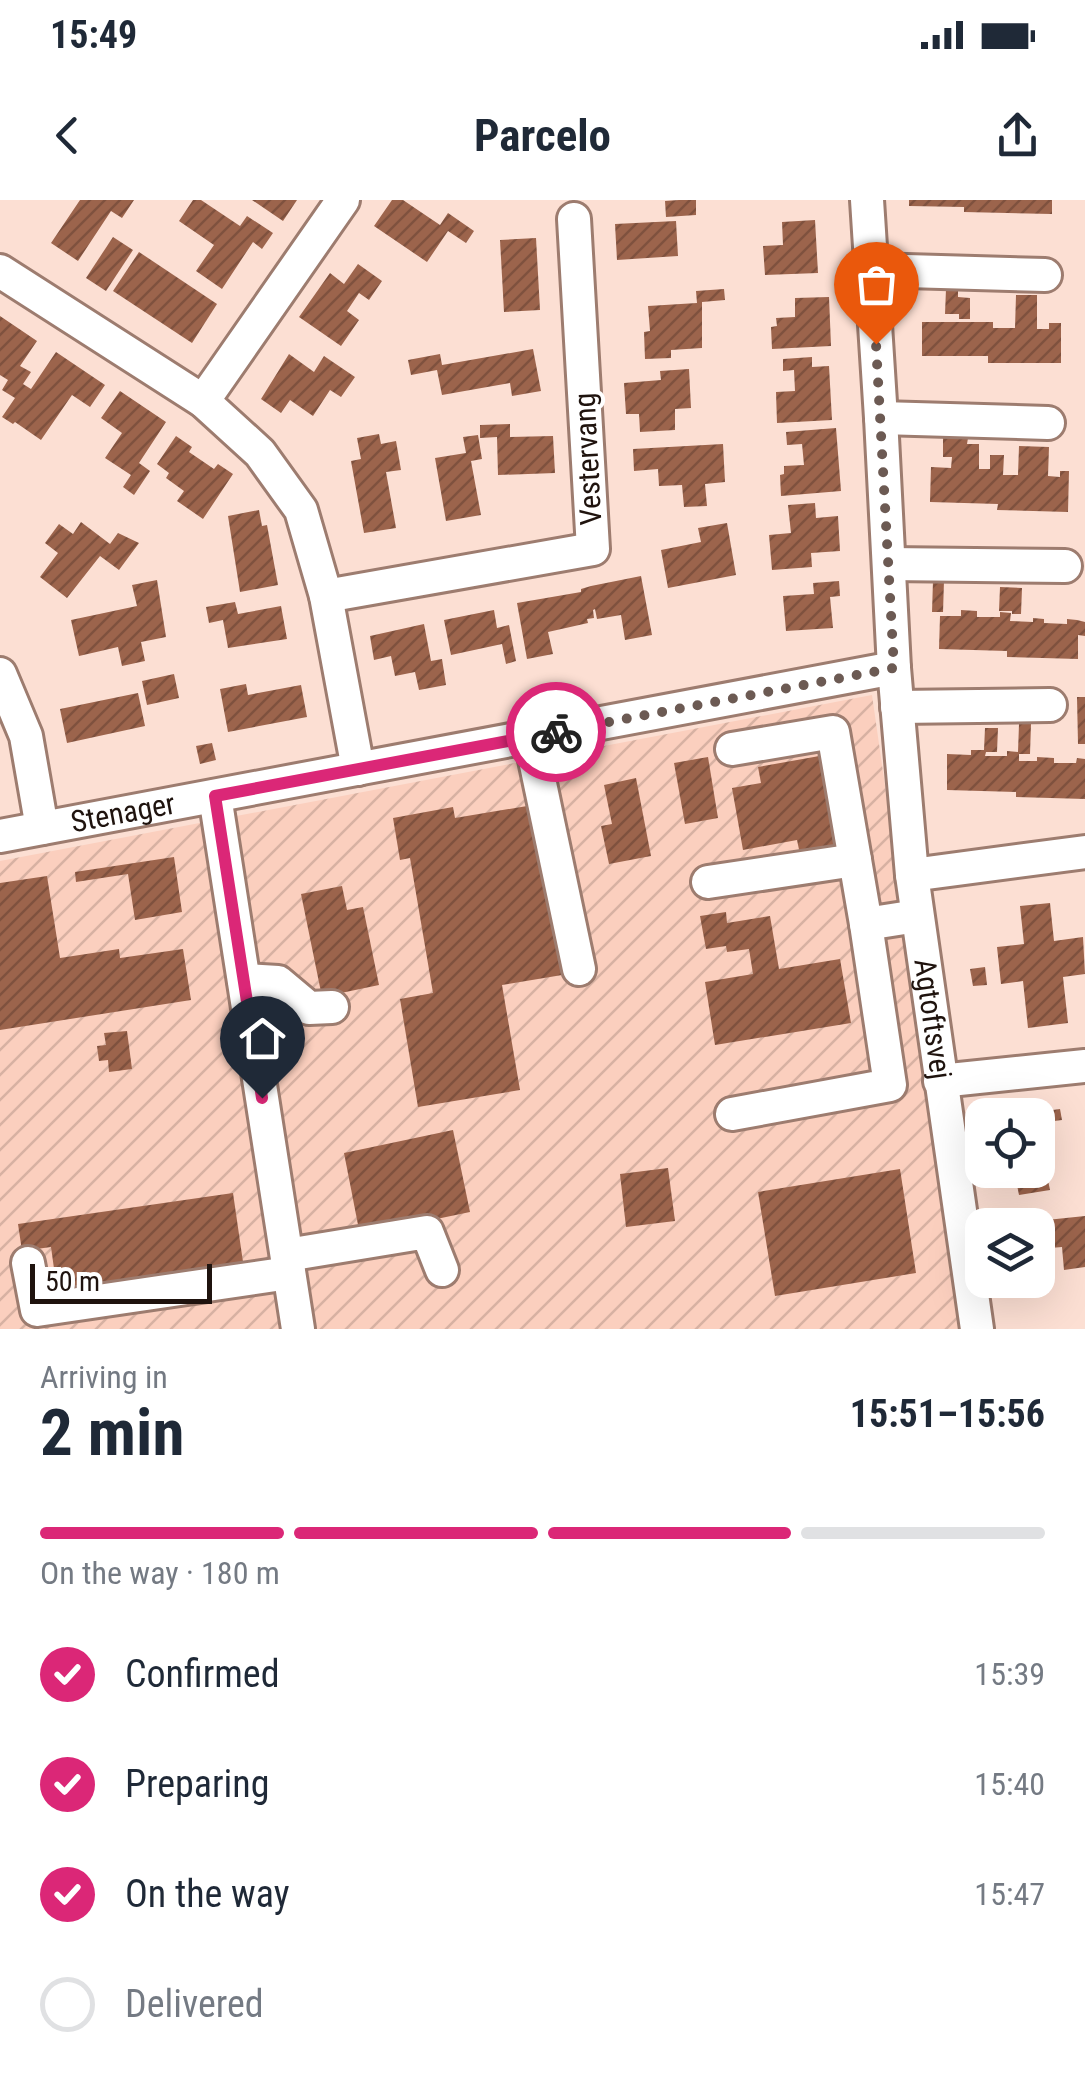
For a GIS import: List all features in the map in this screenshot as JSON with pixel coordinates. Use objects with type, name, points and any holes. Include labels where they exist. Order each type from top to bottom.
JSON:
[{"type":"street","points":[[203,401],[343,200]]},
{"type":"street","name":"Agtoftsvej","points":[[867,200],[896,707],[912,875],[977,1329]]},
{"type":"street","name":"Vestervang","points":[[326,596],[593,549],[574,219]]},
{"type":"street","points":[[872,270],[1046,275]]},
{"type":"street","points":[[0,271],[203,401],[260,454],[301,510],[326,596],[358,769]]},
{"type":"street","points":[[881,418],[1048,422]]},
{"type":"street","points":[[889,564],[1065,566]]},
{"type":"street","name":"Stenager","points":[[0,836],[894,668]]},
{"type":"street","points":[[0,674],[26,736],[42,828]]},
{"type":"street","points":[[896,707],[1050,705]]},
{"type":"street","points":[[732,749],[834,732],[890,1085],[732,1114]]},
{"type":"street","points":[[530,736],[578,969]]},
{"type":"street","points":[[215,796],[298,1329]]},
{"type":"street","points":[[912,875],[1085,852]]},
{"type":"street","points":[[708,882],[855,860]]},
{"type":"street","points":[[866,924],[917,916]]},
{"type":"street","points":[[244,980],[278,982],[310,1008],[332,1006]]},
{"type":"street","points":[[940,1082],[1085,1066]]},
{"type":"street","points":[[28,1264],[37,1310],[288,1264],[427,1232],[442,1270]]},
{"type":"shaded area","points":[[872,695],[963,1329],[0,1329],[0,861]]},
{"type":"building","points":[[80,200],[134,200],[122,218],[111,211],[78,261],[51,243]]},
{"type":"building","points":[[193,200],[201,200],[240,226],[247,216],[273,233],[262,249],[253,242],[222,289],[196,271],[214,245],[179,221]]},
{"type":"building","points":[[252,200],[297,200],[283,221]]},
{"type":"building","points":[[392,200],[403,200],[440,225],[448,213],[474,231],[466,243],[448,231],[427,262],[374,226]]},
{"type":"building","points":[[696,200],[696,215],[666,217],[665,201]]},
{"type":"building","points":[[909,200],[1052,200],[1052,214],[964,212],[964,207],[909,206]]},
{"type":"building","points":[[815,220],[818,273],[765,275],[763,246],[783,245],[782,222]]},
{"type":"building","points":[[676,221],[678,256],[617,260],[615,224]]},
{"type":"building","points":[[113,237],[133,250],[106,291],[86,278]]},
{"type":"building","points":[[536,238],[540,310],[504,312],[500,240]]},
{"type":"building","points":[[139,252],[217,304],[192,343],[113,291]]},
{"type":"building","points":[[358,264],[382,281],[369,300],[359,293],[347,311],[359,320],[341,346],[299,317],[330,273],[344,284]]},
{"type":"building","points":[[724,289],[725,300],[702,302],[702,348],[671,350],[671,358],[645,359],[644,332],[650,331],[648,306],[697,303],[696,291]]},
{"type":"building","points":[[946,289],[958,289],[958,297],[970,298],[970,319],[945,314]]},
{"type":"building","points":[[1016,295],[1037,295],[1037,329],[1061,323],[1061,363],[988,363],[988,356],[922,356],[922,322],[993,322],[993,328],[1015,328]]},
{"type":"building","points":[[829,297],[831,346],[772,349],[771,327],[777,326],[776,318],[795,317],[795,298]]},
{"type":"building","points":[[0,316],[37,341],[20,366],[31,372],[23,384],[31,389],[56,352],[105,385],[90,407],[72,395],[41,440],[2,417],[15,398],[2,390],[8,380],[0,375]]},
{"type":"building","points":[[533,349],[541,391],[512,396],[510,383],[442,395],[437,370],[411,375],[408,360],[440,354],[442,365]]},
{"type":"building","points":[[289,354],[314,372],[324,356],[355,377],[341,397],[330,390],[313,416],[290,400],[281,413],[261,399]]},
{"type":"building","points":[[812,357],[812,367],[829,366],[832,420],[777,423],[776,392],[795,391],[794,370],[783,371],[783,359]]},
{"type":"building","points":[[689,369],[691,408],[675,409],[675,430],[640,432],[639,414],[626,414],[624,383],[661,380],[660,371]]},
{"type":"building","points":[[120,391],[166,422],[139,463],[150,471],[134,495],[123,487],[131,475],[105,458],[122,433],[101,418]]},
{"type":"building","points":[[510,424],[510,437],[553,436],[555,473],[498,475],[497,437],[480,438],[480,425]]},
{"type":"building","points":[[836,428],[841,491],[781,496],[780,475],[784,474],[784,466],[804,465],[802,444],[787,445],[786,432]]},
{"type":"building","points":[[379,434],[381,444],[396,441],[401,470],[386,472],[396,528],[364,533],[351,461],[361,459],[357,438]]},
{"type":"building","points":[[478,435],[482,459],[471,461],[481,515],[446,521],[435,458],[466,453],[463,437]]},
{"type":"building","points":[[176,436],[192,447],[189,452],[214,469],[218,464],[233,474],[203,519],[177,501],[184,491],[166,478],[169,473],[157,464]]},
{"type":"building","points":[[943,438],[968,438],[967,444],[979,444],[979,469],[990,469],[990,455],[1004,455],[1003,475],[1018,475],[1019,446],[1049,447],[1048,476],[1060,477],[1060,471],[1069,471],[1068,512],[997,510],[998,504],[930,502],[931,467],[951,468],[952,457],[943,457]]},
{"type":"building","points":[[723,444],[725,482],[705,484],[707,506],[684,507],[682,485],[659,486],[658,469],[634,471],[633,449]]},
{"type":"building","points":[[815,503],[816,518],[838,516],[840,551],[811,553],[812,567],[772,570],[769,535],[791,533],[788,505]]},
{"type":"building","points":[[259,510],[262,526],[267,525],[278,585],[240,592],[228,516]]},
{"type":"building","points":[[81,522],[110,544],[118,533],[139,543],[119,570],[100,556],[67,598],[40,577],[58,553],[45,543],[59,524],[73,534]]},
{"type":"building","points":[[727,523],[736,575],[668,588],[661,550],[701,542],[698,528]]},
{"type":"building","points":[[641,576],[652,635],[625,640],[621,615],[597,619],[595,609],[594,618],[587,619],[588,623],[548,632],[553,654],[527,659],[517,603]]},
{"type":"building","points":[[157,580],[166,637],[141,642],[145,661],[122,666],[118,647],[79,656],[71,620],[137,606],[132,585]]},
{"type":"building","points":[[933,580],[944,580],[943,612],[932,612]]},
{"type":"building","points":[[839,581],[840,596],[830,597],[833,628],[786,631],[783,596],[814,594],[813,583]]},
{"type":"building","points":[[1000,587],[1022,588],[1021,614],[999,611]]},
{"type":"building","points":[[235,602],[238,614],[281,606],[287,639],[228,648],[223,620],[209,623],[206,607]]},
{"type":"building","points":[[494,610],[497,628],[509,625],[516,661],[506,664],[502,644],[451,655],[444,620]]},
{"type":"building","points":[[961,610],[977,611],[977,617],[1011,613],[1010,621],[1033,622],[1033,618],[1044,619],[1044,623],[1067,624],[1067,619],[1085,622],[1085,636],[1078,635],[1078,659],[1007,657],[1007,651],[939,649],[940,616],[961,616]]},
{"type":"building","points":[[424,624],[431,661],[442,659],[446,685],[419,690],[415,672],[395,676],[391,656],[374,660],[370,636]]},
{"type":"building","points":[[174,674],[179,698],[147,705],[142,681]]},
{"type":"building","points":[[246,684],[248,695],[301,685],[307,717],[228,732],[220,689]]},
{"type":"building","points":[[138,693],[145,726],[67,743],[60,709]]},
{"type":"building","points":[[1077,697],[1085,697],[1085,744],[1078,744]]},
{"type":"building","points":[[1019,724],[1031,724],[1030,754],[1019,754],[1019,761],[1037,761],[1037,757],[1054,758],[1054,763],[1076,763],[1077,758],[1085,759],[1085,799],[947,790],[947,754],[971,755],[971,750],[984,750],[985,728],[998,728],[997,752],[986,752],[985,756],[1018,752]]},
{"type":"building","points":[[212,743],[216,760],[200,764],[196,746]]},
{"type":"building","points":[[825,755],[836,817],[831,818],[837,852],[801,859],[797,840],[743,850],[732,788],[761,783],[758,767]]},
{"type":"building","points":[[708,757],[718,818],[685,824],[674,763]]},
{"type":"building","points":[[636,778],[651,856],[609,864],[601,826],[612,824],[604,785]]},
{"type":"building","points":[[533,805],[562,975],[502,985],[520,1090],[418,1107],[400,999],[433,993],[410,858],[400,860],[393,818],[453,807],[455,818]]},
{"type":"building","points":[[174,857],[182,912],[135,920],[128,874],[76,882],[75,872]]},
{"type":"building","points":[[47,876],[60,958],[119,949],[120,958],[183,949],[191,1000],[0,1030],[0,883]]},
{"type":"building","points":[[342,886],[347,910],[363,907],[379,985],[322,997],[301,894]]},
{"type":"building","points":[[1050,903],[1054,941],[1083,937],[1085,974],[1063,977],[1068,1023],[1028,1028],[1023,981],[1001,984],[997,947],[1024,944],[1020,906]]},
{"type":"building","points":[[726,912],[727,923],[770,916],[779,969],[840,959],[851,1023],[715,1045],[705,982],[753,974],[749,949],[706,949],[700,916]]},
{"type":"building","points":[[985,967],[987,985],[973,986],[970,969]]},
{"type":"building","points":[[127,1031],[132,1069],[109,1072],[108,1060],[99,1061],[97,1046],[106,1045],[104,1033]]},
{"type":"building","points":[[1060,1109],[1062,1120],[1055,1121],[1055,1110]]},
{"type":"building","points":[[453,1130],[470,1212],[360,1235],[344,1153]]},
{"type":"building","points":[[668,1168],[675,1221],[626,1227],[620,1174]]},
{"type":"building","points":[[900,1169],[916,1273],[775,1296],[758,1192]]},
{"type":"building","points":[[1018,1188],[1050,1190],[1019,1195]]},
{"type":"building","points":[[233,1193],[243,1262],[57,1290],[51,1247],[22,1251],[18,1224]]},
{"type":"building","points":[[1085,1216],[1085,1267],[1064,1270],[1062,1247],[1055,1248],[1055,1219]]},
{"type":"way so far","points":[[556,732],[894,668],[876,344]]},
{"type":"route","points":[[262,1098],[215,796],[556,732]]}]
